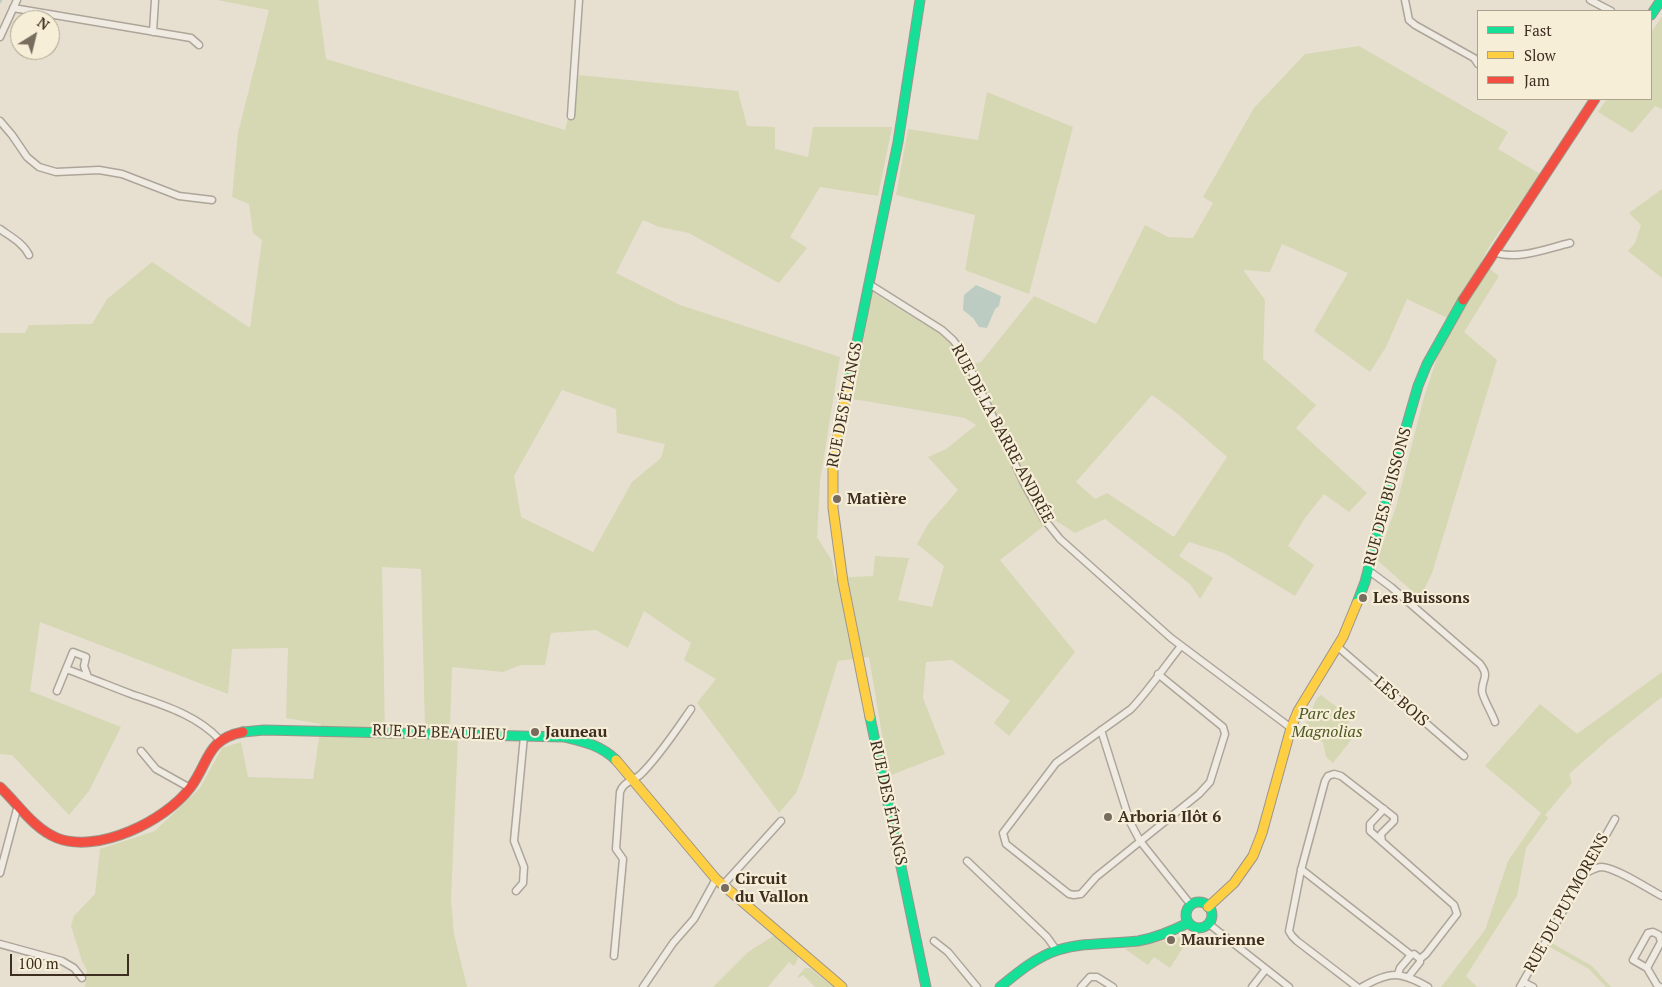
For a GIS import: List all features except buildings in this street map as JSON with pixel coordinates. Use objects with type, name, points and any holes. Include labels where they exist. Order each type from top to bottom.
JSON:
[{"type":"street","points":[[0,36],[17,0]]},
{"type":"street","points":[[153,32],[156,0]]},
{"type":"street","points":[[571,116],[579,0]]},
{"type":"street","name":"RUE DES ÉTANGS","points":[[920,0],[906,96],[833,458],[832,505],[838,553],[853,630],[926,987]]},
{"type":"street","points":[[1405,0],[1409,20],[1415,26],[1474,58],[1477,62]]},
{"type":"street","points":[[1590,0],[1609,10]]},
{"type":"street","points":[[1652,14],[1661,0]]},
{"type":"street","points":[[13,8],[191,38],[199,45]]},
{"type":"street","name":"RUE DES BUISSONS","points":[[1208,907],[1234,884],[1253,856],[1262,833],[1291,728],[1298,711],[1338,647],[1351,619],[1368,570],[1398,454],[1424,371],[1447,326],[1594,100]]},
{"type":"street","points":[[0,121],[27,157],[39,167],[56,172],[99,170],[114,173],[179,196],[212,200]]},
{"type":"street","points":[[0,229],[21,244],[29,255]]},
{"type":"street","points":[[1494,252],[1501,255],[1522,254],[1570,242]]},
{"type":"street","name":"RUE DE LA BARRE ANDRÉE","points":[[869,284],[942,330],[963,353],[1025,485],[1044,519],[1060,539],[1181,646],[1291,728]]},
{"type":"street","points":[[1368,570],[1391,587],[1480,664],[1486,675],[1482,690],[1483,696],[1495,722]]},
{"type":"street","points":[[1158,674],[1223,727],[1225,734],[1210,782],[1096,877],[1081,894],[1069,894],[1006,844],[1003,839],[1003,833],[1056,763],[1131,709],[1158,674],[1181,646]]},
{"type":"street","name":"LES BOIS","points":[[1338,647],[1464,756]]},
{"type":"street","points":[[57,691],[73,652],[86,657],[84,666],[88,677]]},
{"type":"street","points":[[0,787],[45,830],[57,838],[71,842],[86,843],[107,839],[150,822],[170,808],[190,788],[207,757],[220,740],[210,730],[169,706],[66,669]]},
{"type":"street","points":[[614,956],[623,859],[616,849],[620,792],[622,787],[639,776],[667,743],[691,709]]},
{"type":"street","name":"RUE DE BEAULIEU","points":[[220,740],[239,732],[264,730],[564,737],[589,743],[605,750],[619,763],[720,882],[842,987]]},
{"type":"street","points":[[1101,730],[1130,822],[1140,842],[1191,905]]},
{"type":"street","points":[[516,891],[523,883],[524,867],[514,841],[524,736]]},
{"type":"street","points":[[141,751],[156,769],[190,788]]},
{"type":"street","points":[[1357,987],[1292,936],[1289,931],[1301,869],[1328,776],[1334,774],[1341,776],[1394,817],[1394,821],[1382,834],[1382,842]]},
{"type":"street","points":[[0,873],[18,805]]},
{"type":"street","points":[[1384,809],[1370,824],[1370,831],[1454,905],[1457,914],[1420,959],[1420,962],[1409,976]]},
{"type":"street","name":"RUE DU PUYMORENS","points":[[1522,984],[1581,876],[1615,819]]},
{"type":"street","points":[[643,987],[672,944],[694,919],[720,882],[781,820]]},
{"type":"street","points":[[967,861],[1048,937],[1057,950]]},
{"type":"street","points":[[1581,876],[1592,869],[1602,867],[1615,871],[1662,896]]},
{"type":"street","points":[[1301,869],[1411,955],[1414,954],[1420,959]]},
{"type":"street","points":[[1200,903],[1208,907],[1212,915],[1209,924],[1199,928],[1193,927],[1188,923],[1186,913],[1191,905],[1200,903]]},
{"type":"street","points":[[1000,987],[1030,964],[1057,950],[1078,946],[1144,941],[1179,929],[1188,923]]},
{"type":"street","points":[[1209,924],[1289,987]]},
{"type":"street","points":[[1647,968],[1661,942],[1659,935],[1653,932],[1648,933],[1633,960],[1647,968],[1656,985],[1660,987]]},
{"type":"street","points":[[934,941],[948,952],[977,987]]},
{"type":"street","points":[[0,944],[68,963],[82,978]]},
{"type":"street","points":[[1398,974],[1400,968],[1411,955]]},
{"type":"street","points":[[1252,987],[1266,969]]},
{"type":"street","points":[[1362,987],[1374,980],[1398,974],[1409,976],[1428,987]]},
{"type":"street","points":[[1081,987],[1090,978],[1097,977],[1113,987]]},
{"type":"street","points":[[1522,984],[1533,987]]},
{"type":"green space","points":[[217,0],[318,0],[326,59],[565,130],[579,75],[738,91],[747,126],[775,127],[775,149],[808,157],[813,127],[892,127],[878,196],[820,187],[790,237],[807,248],[779,283],[689,233],[659,227],[643,220],[616,273],[680,305],[840,357],[820,481],[817,537],[832,561],[835,578],[873,576],[875,556],[909,558],[898,600],[932,607],[944,566],[917,544],[928,524],[958,490],[928,457],[946,449],[976,425],[965,418],[853,399],[872,292],[947,338],[956,350],[960,368],[981,362],[1034,296],[1096,324],[1145,225],[1168,237],[1193,238],[1213,203],[1203,197],[1254,108],[1305,54],[1359,46],[1508,132],[1498,149],[1540,174],[1490,245],[1481,262],[1499,276],[1464,332],[1497,360],[1432,573],[1420,598],[1377,560],[1396,507],[1424,397],[1438,355],[1456,322],[1407,299],[1386,347],[1370,372],[1314,331],[1348,273],[1282,244],[1270,272],[1243,270],[1265,300],[1263,359],[1316,405],[1296,428],[1367,493],[1349,512],[1324,494],[1305,518],[1288,546],[1314,565],[1295,596],[1224,553],[1189,542],[1179,556],[1213,578],[1200,599],[1190,584],[1105,519],[1075,533],[1053,519],[1000,560],[1075,652],[1009,736],[994,723],[1010,701],[952,660],[926,662],[923,698],[945,754],[889,776],[869,657],[838,661],[803,775],[796,793],[779,813],[697,703],[716,679],[684,660],[691,643],[644,611],[628,648],[596,630],[551,633],[545,665],[521,665],[503,672],[452,667],[450,728],[425,729],[421,569],[382,567],[385,735],[458,738],[451,900],[454,934],[467,987],[85,987],[87,970],[82,961],[71,926],[74,916],[95,894],[100,849],[155,831],[200,788],[222,748],[241,742],[248,777],[313,779],[321,724],[286,718],[288,648],[232,649],[228,694],[40,622],[30,691],[121,727],[89,791],[69,815],[12,755],[0,754],[0,333],[25,333],[29,325],[92,324],[107,299],[152,262],[250,328],[262,240],[253,233],[249,204],[232,197],[238,133],[269,10]],"holes":[[[562,390],[616,409],[617,433],[665,444],[661,458],[632,482],[593,552],[521,517],[514,476]],[[1152,395],[1178,414],[1227,457],[1174,537],[1107,493],[1095,499],[1076,482]]]},
{"type":"green space","points":[[1662,16],[1662,109],[1655,106],[1632,133],[1598,112],[1606,100],[1652,100],[1652,31]]},
{"type":"green space","points":[[987,92],[1073,127],[1029,294],[965,270],[975,215],[896,195],[908,129],[978,140]]},
{"type":"green space","points":[[1662,189],[1662,278],[1628,251],[1635,243],[1641,225],[1629,213]]},
{"type":"green space","points":[[1662,672],[1662,697],[1610,738],[1569,774],[1572,783],[1545,815],[1548,818],[1526,848],[1517,896],[1466,976],[1477,987],[1441,987],[1485,930],[1508,861],[1541,813],[1485,766],[1540,704],[1577,734]]},
{"type":"green space","name":"Parc des Magnolias","points":[[1321,695],[1351,718],[1347,726],[1355,735],[1333,763],[1326,757],[1323,742],[1300,736],[1317,698]]},
{"type":"green space","points":[[775,935],[797,953],[798,959],[794,966],[789,962],[768,987],[713,987],[748,952]]},
{"type":"green space","points":[[1191,935],[1170,968],[1154,957],[1148,965],[1125,949]]},
{"type":"green space","points":[[1550,942],[1592,966],[1611,987],[1606,987],[1589,969],[1548,946]]},
{"type":"green space","points":[[805,968],[810,968],[833,987],[815,987],[803,975],[798,978]]},
{"type":"shaded area","points":[[976,285],[1001,296],[999,306],[995,309],[987,328],[979,327],[973,318],[963,310],[964,295]]},
{"type":"traffic: fast","points":[[849,381],[898,142],[920,0]]},
{"type":"traffic: fast","points":[[1652,14],[1661,0]]},
{"type":"traffic: fast","points":[[1357,603],[1365,582],[1418,386],[1427,364],[1463,300]]},
{"type":"traffic: fast","points":[[870,717],[926,987]]},
{"type":"traffic: fast","points":[[243,732],[264,730],[564,737],[598,747],[616,760]]},
{"type":"traffic: fast","points":[[1199,902],[1208,906],[1212,915],[1208,924],[1199,928],[1190,924],[1186,915],[1190,906],[1199,902]]},
{"type":"traffic: fast","points":[[1000,987],[1034,961],[1058,950],[1088,944],[1145,940],[1188,923]]},
{"type":"traffic: slow","points":[[849,381],[833,458],[833,508],[843,582],[870,717]]},
{"type":"traffic: slow","points":[[1208,907],[1234,883],[1253,856],[1262,833],[1291,728],[1298,711],[1343,637],[1357,603]]},
{"type":"traffic: slow","points":[[616,760],[716,879],[842,987]]},
{"type":"traffic: jam","points":[[1463,300],[1594,100]]},
{"type":"traffic: jam","points":[[0,787],[41,829],[57,838],[73,842],[92,842],[111,838],[148,823],[179,800],[190,788],[215,746],[231,735],[243,732]]},
{"type":"place","name":"Matière","points":[[837,499]]},
{"type":"place","name":"Les Buissons","points":[[1363,598]]},
{"type":"place","name":"Jauneau","points":[[535,732]]},
{"type":"place","name":"Arboria Ilôt 6","points":[[1108,817]]},
{"type":"place","name":"Circuit du Vallon","points":[[725,888]]},
{"type":"place","name":"Maurienne","points":[[1171,940]]}]
